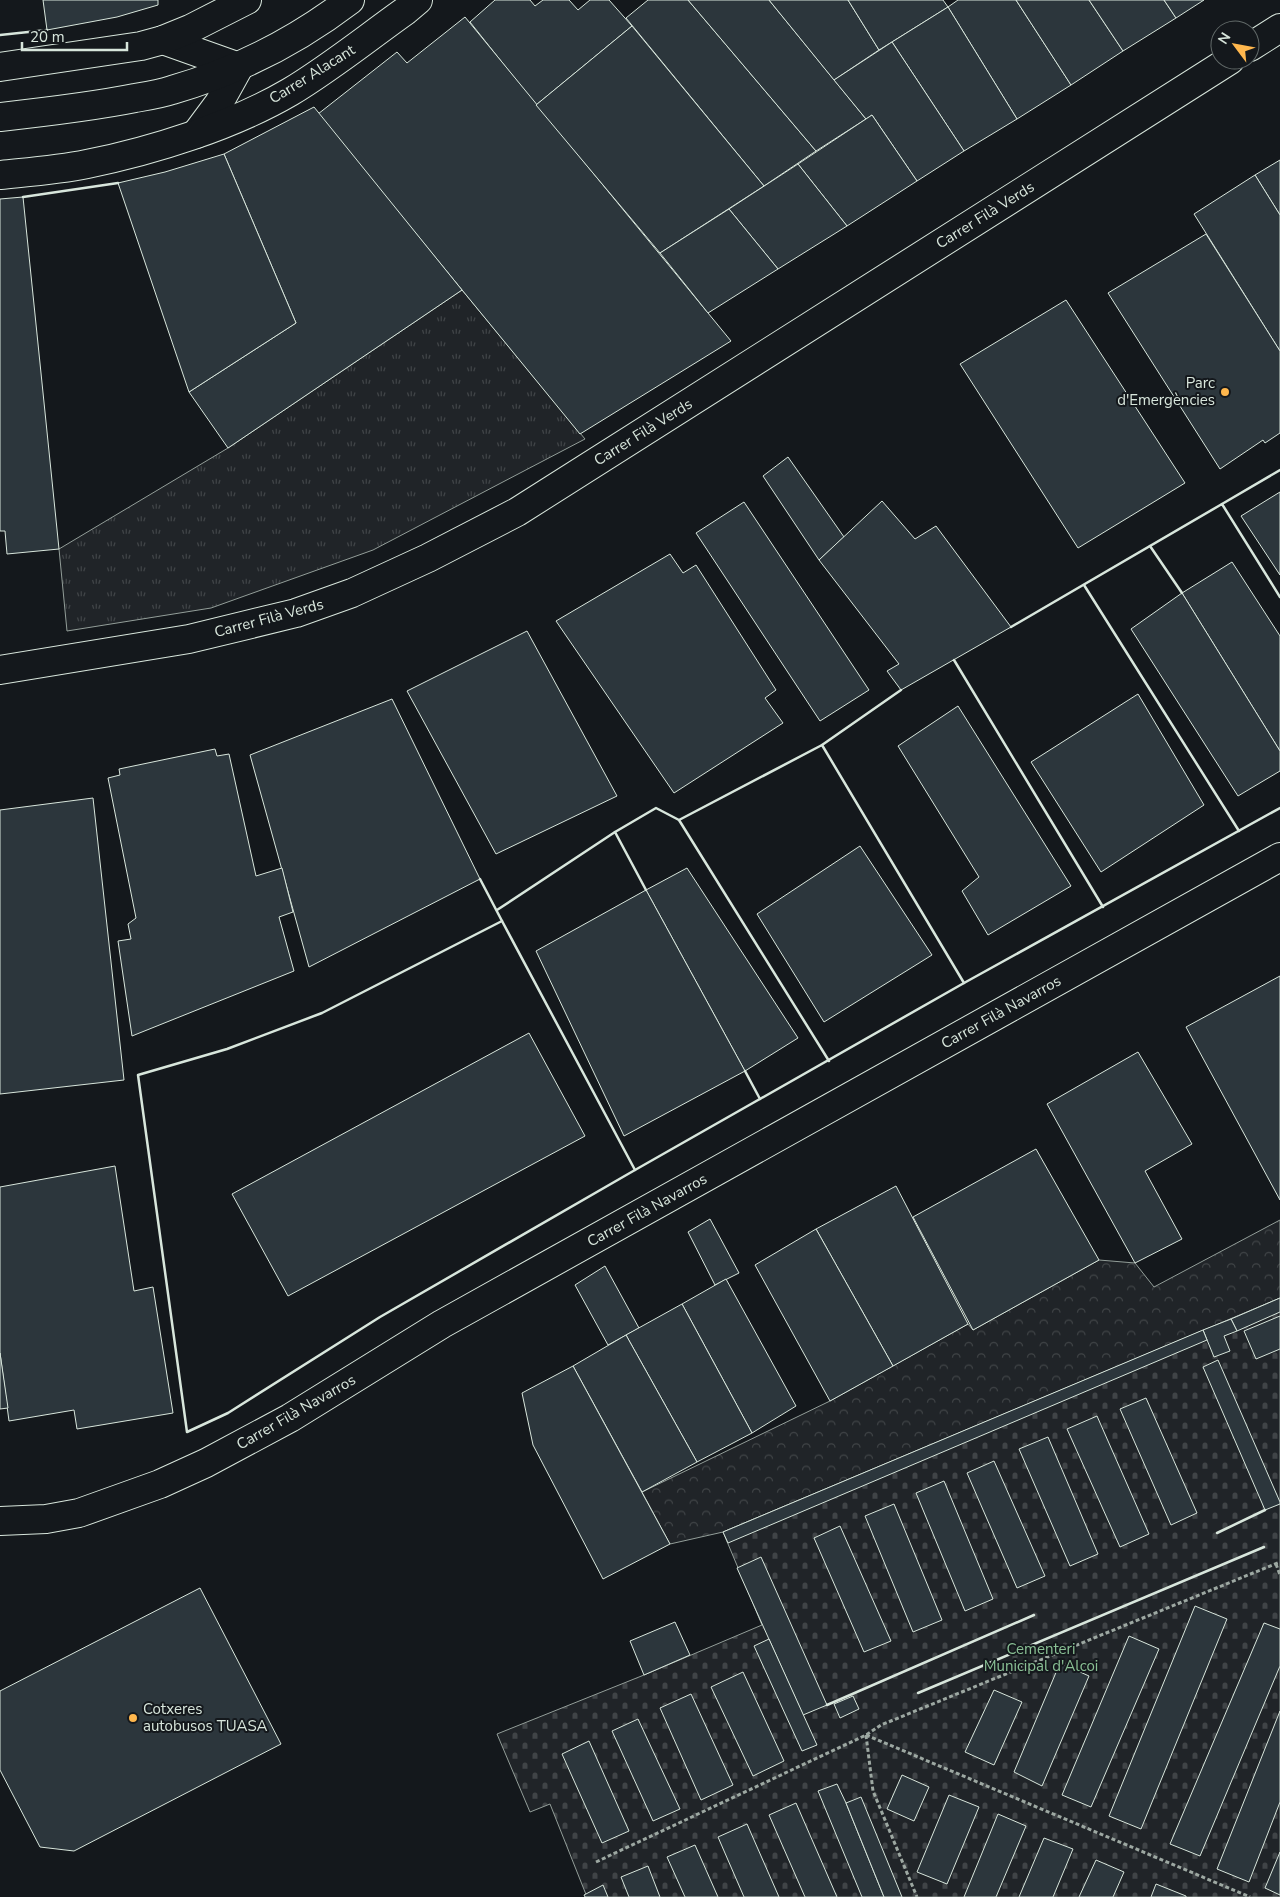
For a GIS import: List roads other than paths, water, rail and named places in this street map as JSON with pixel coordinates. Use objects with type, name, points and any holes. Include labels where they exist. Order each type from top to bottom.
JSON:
[{"type":"street","points":[[0,67],[142,46],[163,40],[198,25],[247,0]]},
{"type":"street","points":[[0,117],[74,109],[171,91],[239,67],[268,53],[316,25],[350,0]]},
{"type":"street","name":"Carrer Alacant","points":[[0,175],[86,164],[138,152],[227,122],[289,92],[397,17],[418,0]]},
{"type":"street","points":[[1260,41],[1280,28]]},
{"type":"street","points":[[163,40],[239,67]]},
{"type":"street","points":[[196,134],[219,103],[239,67]]},
{"type":"street","name":"Carrer Filà Verds","points":[[0,670],[189,639],[296,613],[352,593],[428,558],[526,506],[1214,70]]},
{"type":"street","name":"Carrer Filà Navarros","points":[[0,1521],[46,1519],[79,1512],[160,1484],[206,1463],[290,1418],[442,1324],[1280,857]]},
{"type":"place","name":"Parc d'Emergències","points":[[1225,392]]},
{"type":"place","name":"Cotxeres autobusos TUASA","points":[[133,1718]]},
{"type":"park label","name":"Cementeri Municipal d'Alcoi","points":[[1041,1658]]}]
